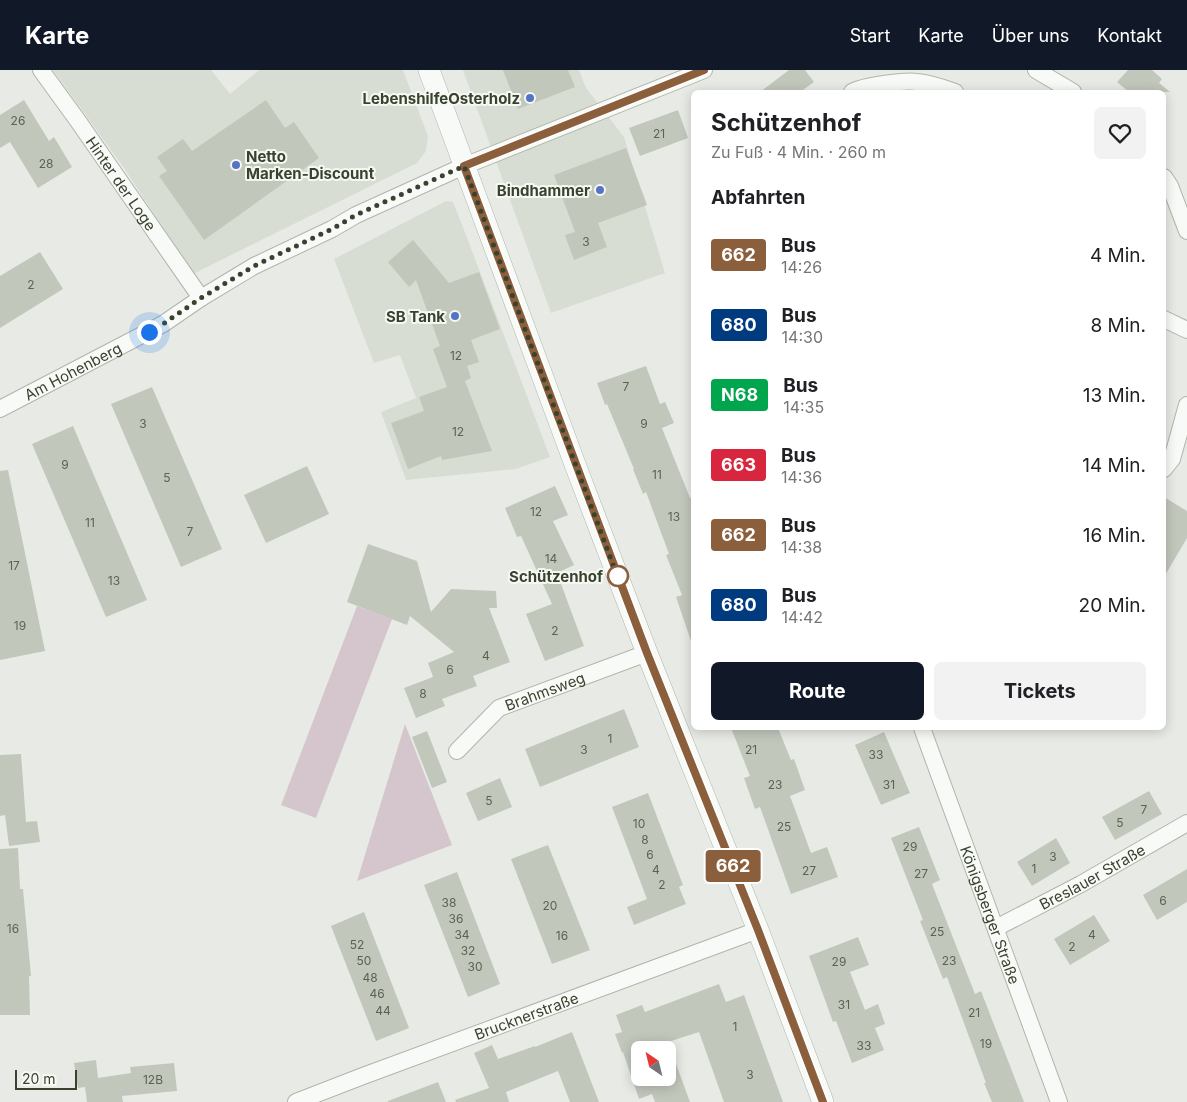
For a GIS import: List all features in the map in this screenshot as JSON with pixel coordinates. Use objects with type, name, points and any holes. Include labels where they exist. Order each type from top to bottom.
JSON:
[{"type":"street","name":"Hinter der Loge","points":[[41,70],[201,298]]},
{"type":"street","points":[[428,70],[647,653],[758,930],[823,1102]]},
{"type":"street","name":"Am Hohenberg","points":[[0,409],[163,324],[201,298],[254,266],[332,229],[356,215],[464,166],[704,70]]},
{"type":"street","points":[[1036,70],[1070,90]]},
{"type":"street","points":[[856,90],[882,84],[916,82],[950,90]]},
{"type":"street","points":[[1166,180],[1187,231]]},
{"type":"street","points":[[1166,320],[1187,330]]},
{"type":"street","points":[[1166,466],[1172,459],[1187,406]]},
{"type":"street","name":"Brahmsweg","points":[[457,751],[499,708],[647,653]]},
{"type":"street","name":"Königsberger Straße","points":[[923,730],[1059,1102]]},
{"type":"street","name":"Breslauer Straße","points":[[996,928],[1081,884],[1187,823]]},
{"type":"street","name":"Brucknerstraße","points":[[296,1102],[372,1072],[758,930]]},
{"type":"shaded area","points":[[53,70],[211,70],[230,94],[259,70],[403,70],[428,136],[426,151],[417,163],[193,274],[124,168]]},
{"type":"shaded area","points":[[463,70],[579,70],[586,88],[624,137],[665,273],[551,313]]},
{"type":"shaded area","points":[[446,201],[453,202],[550,457],[516,469],[406,480],[381,412],[416,398],[400,355],[374,363],[334,259]]},
{"type":"shaded area","points":[[357,606],[392,619],[316,818],[281,805]]},
{"type":"shaded area","points":[[405,724],[452,845],[357,881]]},
{"type":"building","name":"LebenshilfeOsterholz","points":[[503,70],[568,70],[575,87],[518,109]]},
{"type":"building","points":[[789,70],[805,70],[814,82],[803,90],[763,90]]},
{"type":"building","points":[[1128,70],[1152,70],[1162,79],[1159,83],[1170,92],[1166,92],[1166,90],[1127,90],[1117,82]]},
{"type":"building","points":[[24,100],[49,141],[54,137],[72,167],[38,188],[10,142],[0,148],[0,115]]},
{"type":"building","name":"Netto Marken-Discount","points":[[266,100],[285,128],[294,122],[319,158],[204,240],[159,176],[167,171],[157,157],[183,139],[192,151]]},
{"type":"building","points":[[678,110],[688,138],[640,156],[629,128]]},
{"type":"building","name":"Bindhammer","points":[[626,148],[647,205],[598,223],[607,247],[574,260],[565,235],[575,232],[554,175]]},
{"type":"building","points":[[413,240],[449,283],[479,272],[500,329],[471,340],[479,362],[467,366],[471,378],[465,381],[492,451],[442,460],[441,456],[408,469],[391,423],[424,411],[419,397],[447,387],[433,349],[440,346],[416,280],[409,287],[388,262]]},
{"type":"building","points":[[40,252],[63,289],[0,328],[0,276]]},
{"type":"building","points":[[646,366],[660,404],[665,402],[674,423],[662,428],[691,498],[691,641],[676,597],[682,595],[666,555],[669,554],[646,492],[643,494],[597,383]]},
{"type":"building","points":[[152,387],[222,549],[181,567],[111,404]]},
{"type":"building","points":[[73,426],[147,600],[106,617],[32,444]]},
{"type":"building","points":[[307,466],[329,514],[266,543],[244,495]]},
{"type":"building","points":[[8,470],[45,651],[0,660],[0,471]]},
{"type":"building","points":[[555,486],[568,515],[553,521],[574,565],[557,573],[584,646],[545,661],[526,614],[552,604],[521,536],[517,537],[505,508]]},
{"type":"building","points":[[1166,498],[1187,511],[1187,538],[1166,574]]},
{"type":"building","points":[[368,544],[417,561],[431,612],[451,589],[496,591],[497,608],[489,608],[510,662],[473,676],[477,686],[442,699],[445,706],[416,718],[404,688],[433,677],[428,663],[454,652],[410,616],[407,625],[347,602]]},
{"type":"building","points":[[624,709],[639,747],[540,787],[525,749]]},
{"type":"building","points":[[732,730],[779,730],[791,760],[794,759],[805,790],[790,796],[811,853],[827,847],[838,877],[791,894],[760,807],[755,809],[744,778],[750,776]]},
{"type":"building","points":[[427,731],[447,782],[432,788],[412,737]]},
{"type":"building","points":[[884,732],[910,793],[881,805],[855,745]]},
{"type":"building","points":[[21,754],[26,822],[37,821],[40,842],[9,846],[5,815],[0,816],[0,755]]},
{"type":"building","points":[[500,778],[512,807],[478,821],[466,793]]},
{"type":"building","points":[[1149,791],[1162,814],[1115,840],[1102,817]]},
{"type":"building","points":[[648,793],[683,885],[679,887],[686,904],[634,925],[627,907],[647,899],[612,807]]},
{"type":"building","points":[[919,827],[940,880],[932,884],[975,994],[981,991],[1024,1102],[992,1102],[947,977],[943,979],[920,921],[923,920],[891,838]]},
{"type":"building","points":[[1056,838],[1070,863],[1032,886],[1017,862]]},
{"type":"building","points":[[548,845],[590,950],[552,964],[511,859]]},
{"type":"building","points":[[18,848],[20,889],[23,889],[31,976],[29,976],[30,1015],[0,1015],[0,849]]},
{"type":"building","points":[[1187,869],[1187,902],[1157,920],[1143,895]]},
{"type":"building","points":[[457,872],[500,984],[468,997],[424,885]]},
{"type":"building","points":[[364,912],[409,1028],[376,1041],[331,926]]},
{"type":"building","points":[[1094,915],[1110,941],[1070,965],[1054,939]]},
{"type":"building","points":[[858,937],[869,965],[850,972],[865,1010],[878,1004],[885,1024],[875,1028],[884,1050],[852,1063],[836,1021],[833,1022],[809,956]]},
{"type":"building","points":[[719,984],[726,1002],[744,995],[783,1102],[724,1102],[699,1032],[671,1041],[631,1041],[631,1076],[615,1034],[622,1032],[616,1015],[642,1005],[645,1012]]},
{"type":"building","points":[[572,1032],[599,1102],[570,1102],[558,1071],[506,1092],[509,1102],[456,1102],[455,1100],[489,1088],[474,1053],[492,1045],[498,1059]]},
{"type":"building","points":[[96,1060],[98,1078],[131,1073],[130,1067],[174,1063],[177,1091],[122,1096],[123,1102],[87,1102],[85,1087],[78,1088],[74,1063]]},
{"type":"building","points":[[676,1064],[690,1102],[655,1102],[652,1094],[639,1099],[635,1086],[676,1086]]},
{"type":"building","points":[[438,1082],[446,1102],[388,1102],[388,1101]]},
{"type":"bus line","name":"662","points":[[704,70],[464,166],[647,653],[758,930],[823,1102]]},
{"type":"place","name":"LebenshilfeOsterholz","points":[[530,98]]},
{"type":"place","name":"Netto Marken-Discount","points":[[236,165]]},
{"type":"place","name":"Bindhammer","points":[[600,190]]},
{"type":"place","name":"SB Tank","points":[[455,316]]},
{"type":"place","name":"Schützenhof","points":[[618,576]]},
{"type":"route","points":[[149,332],[254,266],[332,229],[356,215],[464,166],[618,578],[618,576]]}]
